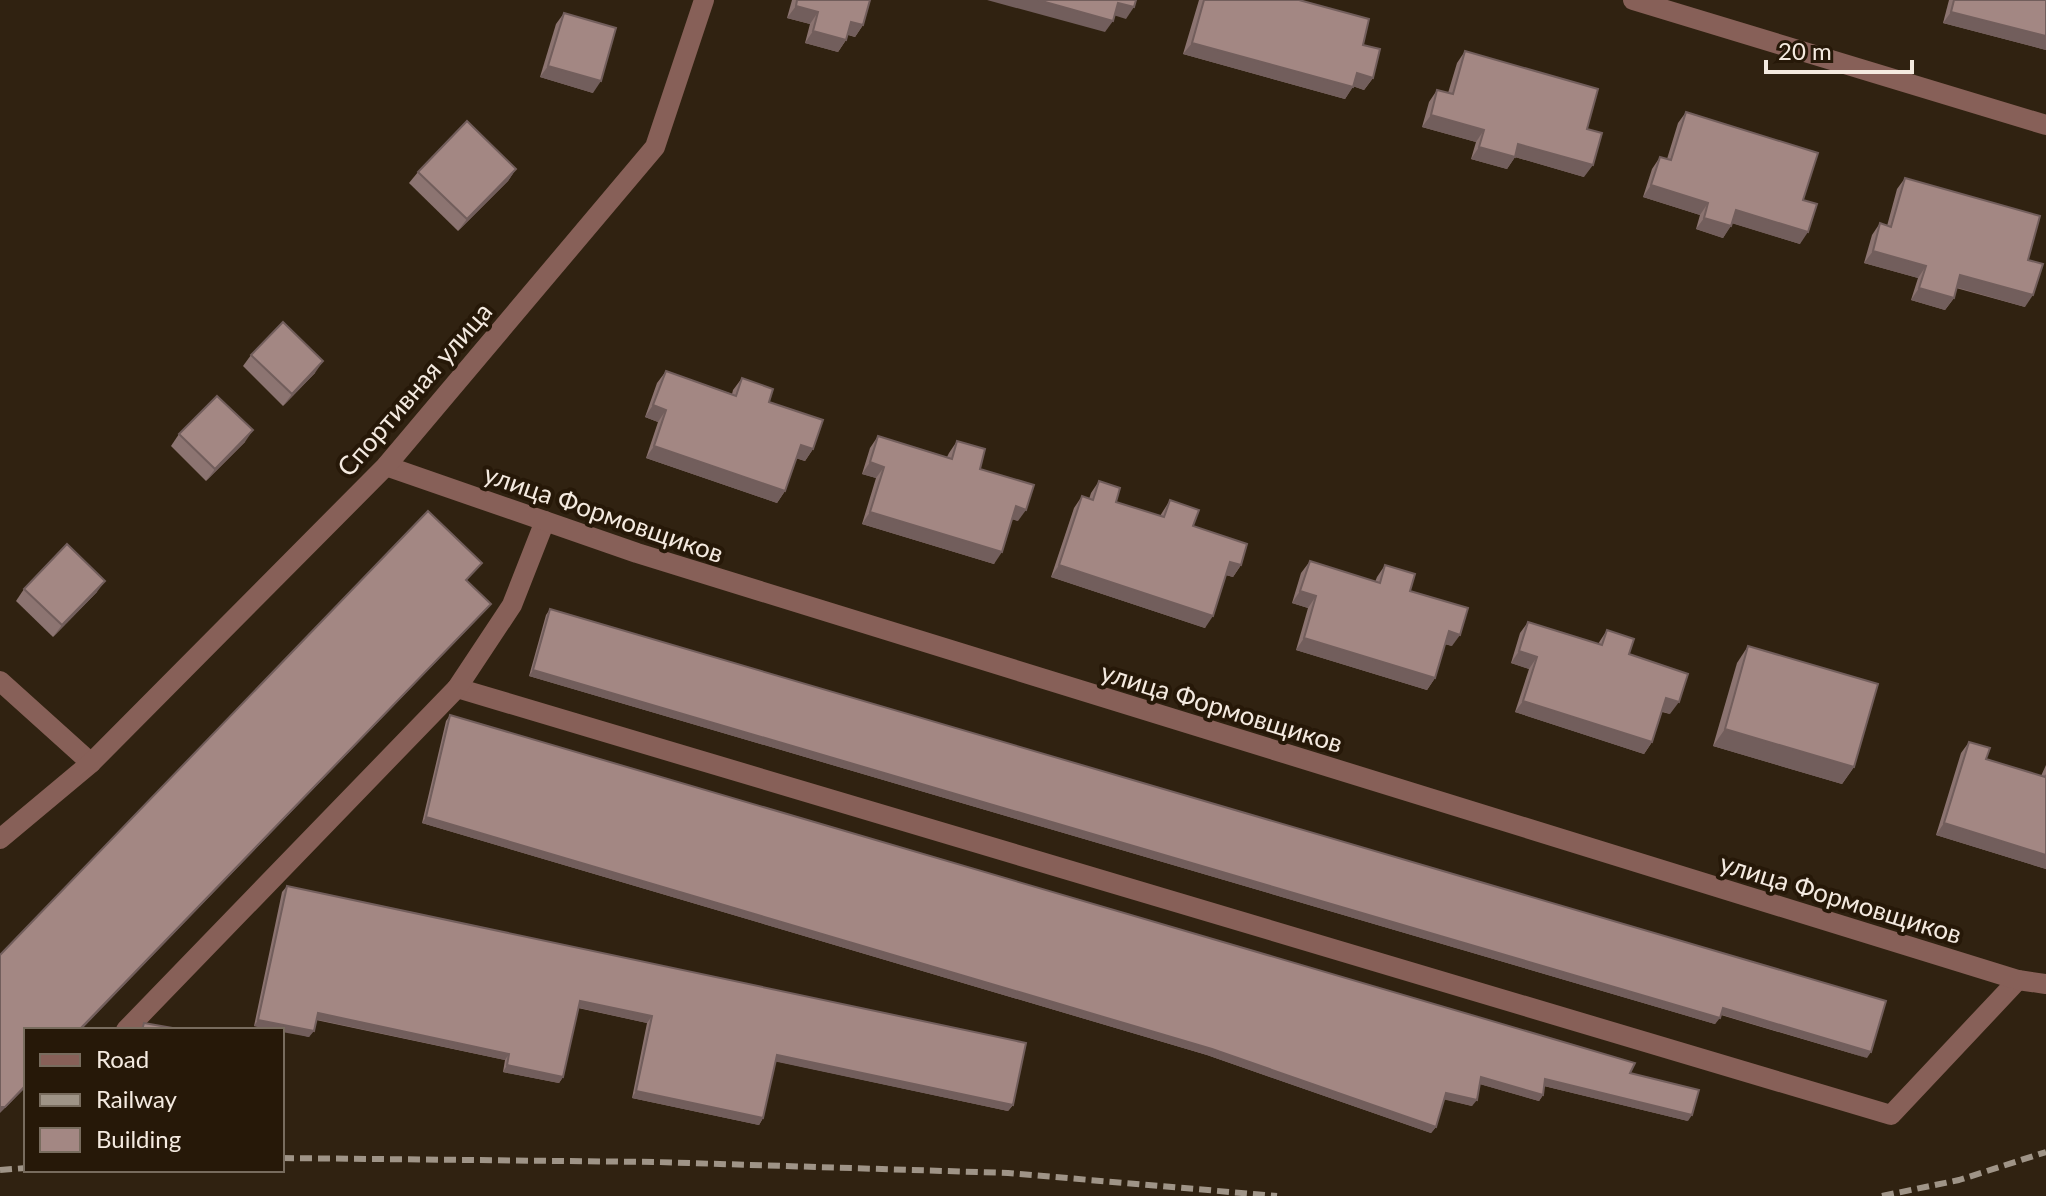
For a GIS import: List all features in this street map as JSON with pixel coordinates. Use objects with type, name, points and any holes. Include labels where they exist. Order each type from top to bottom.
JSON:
[{"type":"street","name":"Спортивная улица","points":[[0,839],[91,763],[386,466],[655,147],[704,0]]},
{"type":"street","points":[[1633,0],[2046,125]]},
{"type":"street","name":"улица Формовщиков","points":[[386,466],[637,553],[2018,980],[2046,984]]},
{"type":"street","points":[[128,1028],[457,688],[512,605],[545,521]]},
{"type":"street","points":[[0,681],[91,763]]},
{"type":"street","points":[[457,688],[1891,1115],[2018,980]]},
{"type":"building","points":[[797,0],[870,0],[863,25],[851,22],[846,40],[813,31],[818,12],[796,6]]},
{"type":"building","points":[[1038,0],[1136,0],[1134,7],[1118,3],[1113,21]]},
{"type":"building","points":[[1204,0],[1299,0],[1369,19],[1363,45],[1380,49],[1373,78],[1357,73],[1353,87],[1192,43]]},
{"type":"building","points":[[1954,0],[2046,0],[2046,36],[1951,12]]},
{"type":"building","points":[[564,13],[616,28],[601,81],[548,66]]},
{"type":"building","points":[[1465,51],[1598,89],[1587,129],[1602,133],[1593,165],[1518,144],[1515,157],[1479,147],[1484,130],[1431,115],[1437,90],[1453,94]]},
{"type":"building","points":[[1686,112],[1818,153],[1803,200],[1817,204],[1808,232],[1736,210],[1731,226],[1704,218],[1708,203],[1651,185],[1660,157],[1671,160]]},
{"type":"building","points":[[467,121],[516,169],[467,219],[418,172]]},
{"type":"building","points":[[1905,178],[2040,216],[2028,260],[2043,264],[2033,295],[1960,275],[1954,298],[1919,288],[1926,266],[1873,251],[1880,223],[1891,227]]},
{"type":"building","points":[[283,322],[323,361],[292,394],[251,355]]},
{"type":"building","points":[[666,371],[736,396],[742,378],[773,389],[769,402],[823,420],[813,449],[801,445],[785,491],[654,446],[666,410],[653,405]]},
{"type":"building","points":[[217,396],[253,430],[215,469],[179,434]]},
{"type":"building","points":[[878,436],[952,459],[957,441],[985,449],[980,469],[1034,485],[1026,510],[1016,506],[1002,552],[870,512],[884,467],[870,462]]},
{"type":"building","points":[[1099,481],[1120,488],[1116,502],[1164,517],[1170,500],[1199,510],[1193,526],[1247,544],[1241,565],[1230,562],[1213,616],[1059,565],[1082,496],[1093,500]]},
{"type":"building","points":[[428,511],[482,563],[466,580],[491,604],[81,1028],[24,1028],[24,1087],[5,1107],[0,1107],[0,955]]},
{"type":"building","points":[[67,544],[105,581],[62,625],[24,589]]},
{"type":"building","points":[[1310,561],[1380,583],[1385,565],[1415,574],[1410,591],[1468,608],[1460,635],[1449,631],[1435,678],[1304,638],[1316,596],[1300,591]]},
{"type":"building","points":[[550,609],[1886,1001],[1871,1052],[1723,1008],[1720,1018],[533,670]]},
{"type":"building","points":[[1528,622],[1602,645],[1607,630],[1634,639],[1629,654],[1688,674],[1679,702],[1666,698],[1652,742],[1523,701],[1537,657],[1519,651]]},
{"type":"building","points":[[1748,646],[1878,684],[1854,767],[1725,729]]},
{"type":"building","points":[[450,715],[1635,1063],[1630,1073],[1699,1090],[1692,1115],[1545,1079],[1543,1095],[1481,1077],[1477,1100],[1446,1093],[1436,1127],[1212,1049],[426,817]]},
{"type":"building","points":[[1969,742],[1990,748],[1986,759],[2046,775],[2046,855],[1944,823]]},
{"type":"building","points":[[287,886],[1026,1043],[1013,1105],[777,1055],[763,1118],[636,1091],[652,1016],[580,1001],[563,1077],[507,1065],[509,1054],[318,1013],[314,1031],[258,1020]]},
{"type":"building","points":[[144,1023],[173,1028],[143,1028]]},
{"type":"railway","points":[[1882,1196],[1959,1180],[2046,1152]]},
{"type":"railway","points":[[284,1158],[656,1162],[1008,1173],[1277,1196]]},
{"type":"railway","points":[[0,1170],[24,1168]]}]
